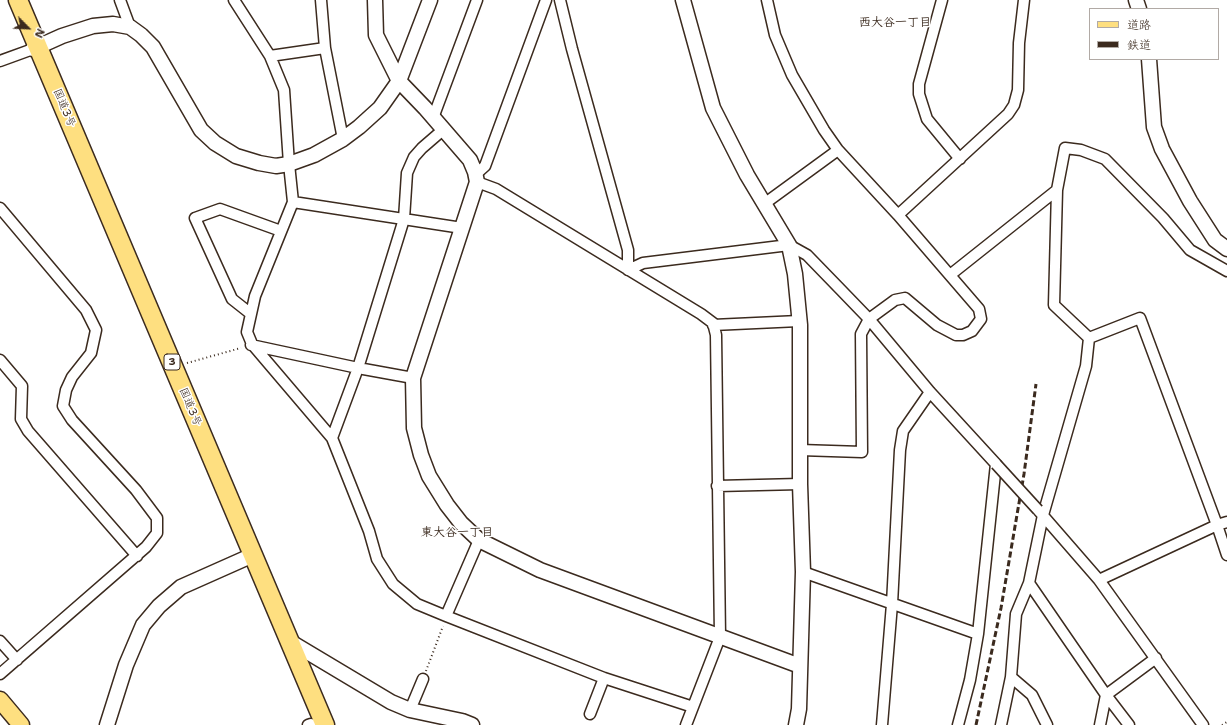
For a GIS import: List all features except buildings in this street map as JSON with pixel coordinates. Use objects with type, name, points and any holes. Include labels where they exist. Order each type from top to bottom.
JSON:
[{"type":"highway","name":"国道3号","points":[[7,0],[33,48],[248,557],[314,725]]},
{"type":"highway","name":"国道3号","points":[[18,0],[33,48]]},
{"type":"highway","name":"国道3号","points":[[248,557],[289,641],[314,725]]},
{"type":"main road","points":[[0,700],[21,725]]},
{"type":"main road","points":[[0,713],[10,725]]},
{"type":"street","points":[[120,0],[130,27]]},
{"type":"street","points":[[234,0],[270,56],[284,90],[293,202],[254,296],[247,332],[250,345],[332,438],[369,531],[377,559],[385,572],[393,584],[417,604],[604,678],[693,707]]},
{"type":"street","points":[[321,0],[325,48],[343,139]]},
{"type":"street","points":[[375,0],[376,35],[400,81],[470,160],[476,178],[713,322],[716,336],[720,637],[686,725]]},
{"type":"street","points":[[0,61],[62,36],[93,26],[113,24],[130,27],[153,47],[201,130],[215,143],[236,156],[258,163],[276,166],[289,164],[314,155],[343,139],[359,128],[380,108],[400,81],[430,0]]},
{"type":"street","points":[[433,118],[477,0]]},
{"type":"street","points":[[546,0],[485,166],[476,178],[462,228],[413,378],[414,428],[426,469],[447,505],[461,523],[479,540],[540,570],[800,666]]},
{"type":"street","points":[[560,0],[572,49],[628,250],[628,270]]},
{"type":"street","points":[[683,0],[713,108],[747,175],[789,245],[795,274],[800,321],[800,484],[803,572],[799,709],[796,725]]},
{"type":"street","points":[[767,0],[775,35],[792,75],[824,130],[838,150],[898,215],[950,275],[978,309],[981,319],[972,330],[964,335],[956,335],[937,325],[905,298],[895,300],[869,320],[861,334],[862,452],[800,450]]},
{"type":"street","points":[[942,0],[919,84],[919,94],[927,119],[960,159]]},
{"type":"street","points":[[898,215],[1008,114],[1014,105],[1018,90],[1019,43],[1024,0]]},
{"type":"street","points":[[270,56],[325,48]]},
{"type":"street","points":[[1149,60],[1154,127],[1162,149],[1190,201],[1215,240],[1227,249]]},
{"type":"street","points":[[332,438],[358,368],[404,219],[407,173],[414,157],[444,129]]},
{"type":"street","points":[[1089,338],[1054,305],[1058,190],[1065,148],[1081,150],[1105,159],[1163,218],[1190,250],[1227,271]]},
{"type":"street","points":[[764,204],[838,150]]},
{"type":"street","points":[[950,275],[1058,190]]},
{"type":"street","points":[[293,202],[462,228]]},
{"type":"street","points":[[0,208],[86,310],[96,330],[91,353],[72,377],[66,390],[63,406],[72,420],[136,490],[157,518],[157,533],[137,556],[0,674]]},
{"type":"street","points":[[251,314],[232,299],[195,218],[220,210],[281,231]]},
{"type":"street","points":[[628,270],[643,263],[789,245],[807,256],[869,320],[930,392],[1040,512],[1099,580],[1203,725]]},
{"type":"street","points":[[1089,338],[1140,318],[1222,523],[1227,555]]},
{"type":"street","points":[[713,325],[800,321]]},
{"type":"street","points":[[1001,725],[1011,677],[1016,614],[1029,583],[1040,512],[1086,366],[1089,338]]},
{"type":"street","points":[[250,345],[413,378]]},
{"type":"street","points":[[0,360],[22,386],[21,419],[28,431],[137,556]]},
{"type":"street","points":[[882,725],[892,604],[900,450],[903,431],[930,392]]},
{"type":"street","points":[[958,725],[970,680],[978,634],[996,464]]},
{"type":"street","points":[[717,486],[800,484]]},
{"type":"street","points":[[1099,580],[1222,523]]},
{"type":"street","points":[[446,616],[479,540]]},
{"type":"street","points":[[107,725],[126,665],[143,625],[159,606],[182,587],[248,557]]},
{"type":"street","points":[[803,572],[978,634]]},
{"type":"street","points":[[1029,583],[1106,695],[1129,725]]},
{"type":"street","points":[[0,641],[16,660]]},
{"type":"street","points":[[289,641],[391,702],[410,710],[462,721],[472,725]]},
{"type":"street","points":[[1100,725],[1106,695],[1156,658]]},
{"type":"street","points":[[1011,677],[1032,695],[1047,725]]},
{"type":"street","points":[[590,714],[604,678]]},
{"type":"street","points":[[410,710],[423,679]]},
{"type":"path","points":[[186,364],[250,345]]},
{"type":"path","points":[[423,679],[446,616]]},
{"type":"path","points":[[1222,725],[1227,722]]},
{"type":"railway","points":[[976,725],[1001,608],[1024,474],[1036,384]]},
{"type":"district","name":"西大谷一丁目","points":[[895,23]]},
{"type":"district","name":"東大谷一丁目","points":[[457,533]]}]
